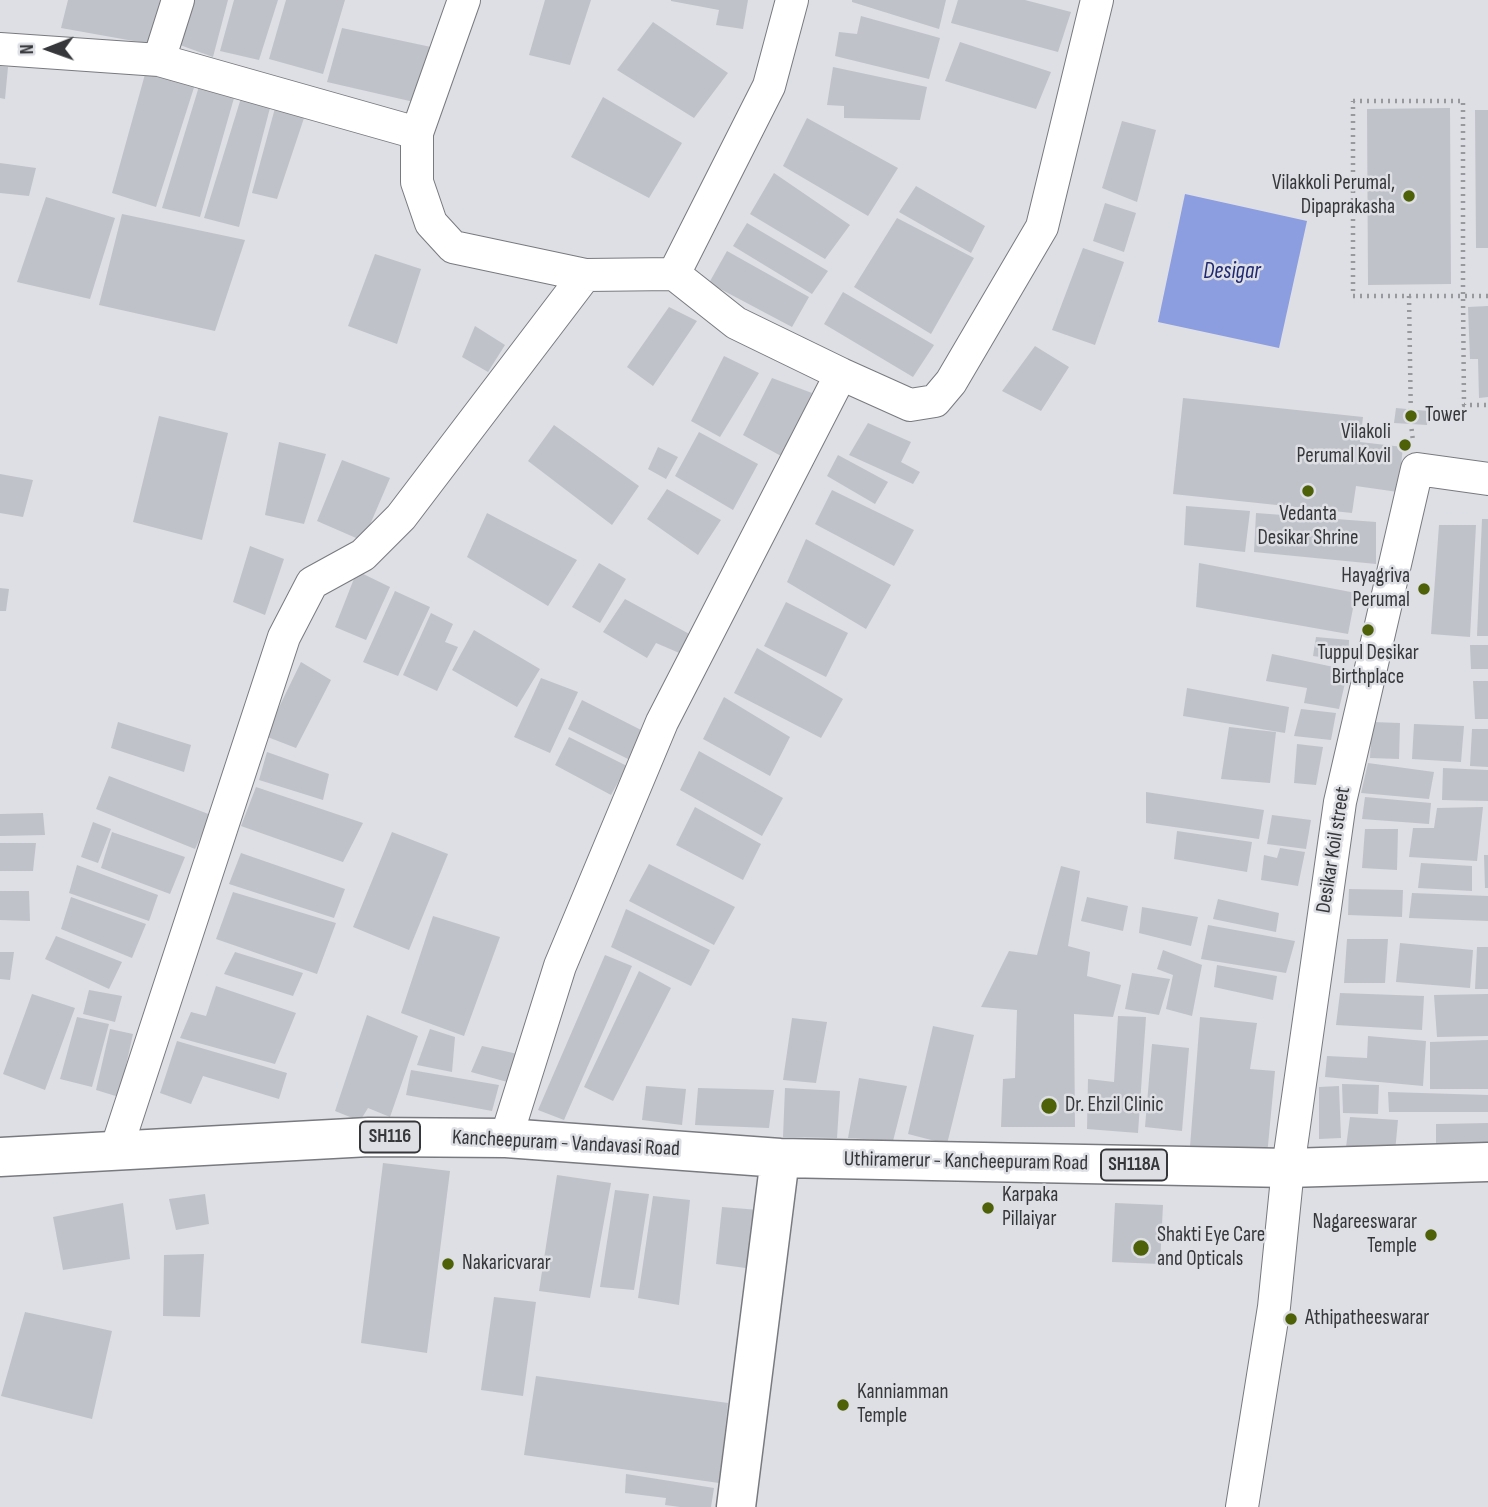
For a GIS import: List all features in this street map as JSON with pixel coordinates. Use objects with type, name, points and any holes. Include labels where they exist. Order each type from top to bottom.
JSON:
[{"type":"main road","name":"Kancheepuram - Vandavasi Road","points":[[0,1157],[369,1137],[506,1138],[780,1158]]},
{"type":"main road","name":"Uthiramerur - Kancheepuram Road","points":[[780,1158],[1288,1168],[1488,1162]]},
{"type":"main road","points":[[736,1507],[780,1158]]},
{"type":"street","points":[[159,61],[178,0]]},
{"type":"street","points":[[464,0],[416,133],[417,182],[431,223],[453,247],[585,275],[674,274],[736,323],[910,405],[935,401],[951,382],[1042,227],[1097,0]]},
{"type":"street","points":[[674,274],[769,86],[792,0]]},
{"type":"street","points":[[0,49],[159,61],[416,133]]},
{"type":"street","points":[[116,1150],[284,637],[312,583],[363,555],[401,517],[585,275]]},
{"type":"street","points":[[506,1138],[560,966],[662,722],[841,374]]},
{"type":"street","points":[[1417,469],[1488,479]]},
{"type":"street","name":"Desikar Koil street","points":[[1242,1507],[1274,1307],[1288,1168],[1340,802],[1417,469]]},
{"type":"path","points":[[1488,296],[1463,296],[1353,296],[1353,101],[1462,101],[1463,296],[1464,405],[1488,405]]},
{"type":"path","points":[[1409,296],[1411,424],[1417,469]]},
{"type":"water","name":"Desigar","points":[[1185,194],[1307,221],[1279,348],[1158,322]]},
{"type":"building","points":[[68,0],[171,0],[156,45],[61,28]]},
{"type":"building","points":[[192,0],[228,0],[213,57],[180,45]]},
{"type":"building","points":[[234,0],[278,0],[259,60],[220,51]]},
{"type":"building","points":[[286,0],[345,0],[323,74],[269,59]]},
{"type":"building","points":[[545,0],[591,0],[570,65],[529,55]]},
{"type":"building","points":[[671,0],[748,0],[743,29],[716,25],[719,10]]},
{"type":"building","points":[[852,0],[946,0],[939,29]]},
{"type":"building","points":[[958,0],[1025,0],[1071,12],[1058,52],[951,23]]},
{"type":"building","points":[[861,16],[940,38],[929,79],[835,56],[839,32],[857,34]]},
{"type":"building","points":[[653,22],[728,73],[694,118],[617,70]]},
{"type":"building","points":[[342,28],[431,47],[414,102],[327,82]]},
{"type":"building","points":[[960,42],[1051,72],[1036,109],[945,81]]},
{"type":"building","points":[[0,66],[8,67],[5,99],[0,98]]},
{"type":"building","points":[[147,67],[197,78],[156,207],[112,193]]},
{"type":"building","points":[[833,67],[927,87],[920,120],[844,118],[844,106],[827,105]]},
{"type":"building","points":[[200,83],[236,91],[200,217],[162,208]]},
{"type":"building","points":[[603,97],[682,143],[649,198],[571,157]]},
{"type":"building","points":[[241,98],[271,104],[239,227],[204,218]]},
{"type":"building","points":[[275,108],[305,115],[277,199],[252,193]]},
{"type":"building","name":"Vilakkoli Perumal, Dipaprakasha","points":[[1450,108],[1451,284],[1368,285],[1367,109]]},
{"type":"building","points":[[1475,110],[1488,110],[1488,248],[1476,248]]},
{"type":"building","points":[[807,118],[898,168],[868,216],[783,166]]},
{"type":"building","points":[[1122,121],[1156,130],[1137,202],[1102,188]]},
{"type":"building","points":[[0,163],[36,168],[29,196],[0,193]]},
{"type":"building","points":[[774,173],[850,225],[825,259],[750,214]]},
{"type":"building","points":[[916,186],[985,226],[971,253],[899,212]]},
{"type":"building","points":[[46,197],[115,218],[90,299],[17,282]]},
{"type":"building","points":[[1105,203],[1136,213],[1124,252],[1093,241]]},
{"type":"building","points":[[122,214],[245,240],[215,331],[99,305]]},
{"type":"building","points":[[897,218],[974,258],[931,334],[854,287]]},
{"type":"building","points":[[747,223],[828,271],[812,294],[733,246]]},
{"type":"building","points":[[1083,248],[1124,262],[1095,345],[1052,330]]},
{"type":"building","points":[[727,251],[809,297],[792,327],[709,283]]},
{"type":"building","points":[[375,254],[421,269],[397,344],[348,326]]},
{"type":"building","points":[[843,292],[934,345],[913,377],[824,324]]},
{"type":"building","points":[[1488,306],[1488,397],[1479,398],[1478,359],[1470,359],[1468,307]]},
{"type":"building","points":[[669,307],[697,321],[653,386],[627,367]]},
{"type":"building","points":[[475,326],[505,345],[488,372],[462,357]]},
{"type":"building","points":[[1035,346],[1069,367],[1041,411],[1002,391]]},
{"type":"building","points":[[724,356],[759,373],[720,437],[691,421]]},
{"type":"building","points":[[772,378],[812,393],[781,456],[743,435]]},
{"type":"building","points":[[1183,398],[1363,417],[1360,442],[1403,447],[1398,492],[1356,486],[1352,513],[1173,494]]},
{"type":"building","name":"Tower","points":[[1396,408],[1428,411],[1427,425],[1394,423]]},
{"type":"building","points":[[159,416],[228,433],[202,540],[133,522]]},
{"type":"building","points":[[868,423],[911,442],[901,462],[920,472],[913,484],[849,455]]},
{"type":"building","points":[[554,425],[639,486],[612,525],[528,461]]},
{"type":"building","points":[[699,432],[758,464],[733,510],[675,476]]},
{"type":"building","points":[[279,442],[326,454],[304,524],[265,515]]},
{"type":"building","points":[[658,447],[678,457],[666,479],[648,469]]},
{"type":"building","points":[[838,455],[888,482],[875,504],[827,476]]},
{"type":"building","points":[[342,460],[390,478],[363,541],[317,521]]},
{"type":"building","points":[[0,474],[33,480],[23,517],[0,513]]},
{"type":"building","points":[[667,489],[721,520],[698,555],[647,519]]},
{"type":"building","points":[[832,490],[914,530],[894,566],[815,524]]},
{"type":"building","points":[[1186,506],[1250,511],[1245,552],[1184,545]]},
{"type":"building","points":[[487,513],[577,560],[548,606],[467,557]]},
{"type":"building","points":[[1256,513],[1376,522],[1376,564],[1254,552]]},
{"type":"building","points":[[1482,519],[1488,519],[1488,636],[1477,636]]},
{"type":"building","points":[[1439,525],[1476,525],[1470,637],[1431,634]]},
{"type":"building","points":[[806,539],[891,585],[866,629],[787,582]]},
{"type":"building","points":[[250,546],[284,559],[265,615],[233,602]]},
{"type":"building","points":[[599,563],[626,579],[600,623],[572,607]]},
{"type":"building","points":[[1199,563],[1356,593],[1348,634],[1196,607]]},
{"type":"building","points":[[357,571],[390,587],[366,640],[335,627]]},
{"type":"building","points":[[0,588],[9,589],[6,611],[0,611]]},
{"type":"building","points":[[395,591],[430,607],[398,676],[363,662]]},
{"type":"building","points":[[625,599],[693,636],[684,655],[656,643],[647,658],[603,632]]},
{"type":"building","points":[[786,602],[848,633],[826,677],[764,646]]},
{"type":"building","points":[[431,613],[453,624],[445,642],[458,647],[437,691],[403,675]]},
{"type":"building","points":[[474,630],[540,669],[517,707],[452,670]]},
{"type":"building","points":[[1316,637],[1349,640],[1348,661],[1313,656]]},
{"type":"building","points":[[1470,645],[1488,645],[1488,669],[1471,669]]},
{"type":"building","points":[[757,648],[843,699],[821,738],[734,693]]},
{"type":"building","points":[[1272,654],[1348,670],[1339,709],[1304,703],[1307,688],[1266,681]]},
{"type":"building","points":[[301,662],[331,680],[296,748],[265,736]]},
{"type":"building","points":[[541,678],[578,692],[550,753],[514,737]]},
{"type":"building","points":[[1473,681],[1488,681],[1488,719],[1475,719]]},
{"type":"building","points":[[1187,688],[1289,707],[1285,733],[1183,716]]},
{"type":"building","points":[[724,697],[790,737],[770,776],[703,739]]},
{"type":"building","points":[[582,700],[647,733],[630,760],[568,729]]},
{"type":"building","points":[[1301,709],[1336,713],[1331,740],[1294,736]]},
{"type":"building","points":[[118,722],[191,745],[184,772],[111,748]]},
{"type":"building","points":[[1372,722],[1400,723],[1399,759],[1370,758]]},
{"type":"building","points":[[1414,724],[1464,726],[1461,762],[1412,759]]},
{"type":"building","points":[[1229,727],[1276,732],[1270,783],[1221,779]]},
{"type":"building","points":[[1472,729],[1488,729],[1488,767],[1470,766]]},
{"type":"building","points":[[569,737],[627,766],[611,795],[555,765]]},
{"type":"building","points":[[1297,744],[1323,747],[1316,785],[1294,783]]},
{"type":"building","points":[[699,751],[783,798],[762,836],[680,790]]},
{"type":"building","points":[[267,752],[329,774],[323,800],[259,780]]},
{"type":"building","points":[[1368,763],[1434,772],[1429,799],[1361,793]]},
{"type":"building","points":[[1443,768],[1488,770],[1488,801],[1442,800]]},
{"type":"building","points":[[109,776],[211,815],[195,849],[96,809]]},
{"type":"building","points":[[256,787],[363,823],[343,862],[241,826]]},
{"type":"building","points":[[1146,792],[1264,810],[1259,839],[1146,823]]},
{"type":"building","points":[[1365,797],[1431,803],[1429,824],[1362,819]]},
{"type":"building","points":[[695,807],[761,844],[743,880],[676,845]]},
{"type":"building","points":[[1483,807],[1477,861],[1409,857],[1413,828],[1434,828],[1437,808]]},
{"type":"building","points":[[43,813],[45,835],[0,836],[0,814]]},
{"type":"building","points":[[1272,815],[1311,820],[1306,849],[1267,844]]},
{"type":"building","points":[[93,822],[111,829],[98,863],[81,857]]},
{"type":"building","points":[[1365,829],[1398,829],[1397,870],[1362,868]]},
{"type":"building","points":[[1177,831],[1252,842],[1247,872],[1174,859]]},
{"type":"building","points":[[112,832],[185,857],[170,894],[101,868]]},
{"type":"building","points":[[392,832],[448,854],[409,950],[353,927]]},
{"type":"building","points":[[0,843],[36,843],[33,871],[0,871]]},
{"type":"building","points":[[1280,848],[1305,852],[1298,886],[1261,880],[1264,855],[1277,858]]},
{"type":"building","points":[[241,853],[345,889],[334,918],[229,884]]},
{"type":"building","points":[[1484,855],[1488,855],[1488,888],[1485,888]]},
{"type":"building","points":[[1421,863],[1472,866],[1472,891],[1418,888]]},
{"type":"building","points":[[649,864],[735,907],[714,945],[629,901]]},
{"type":"building","points":[[77,865],[158,895],[149,921],[69,893]]},
{"type":"building","points":[[1061,866],[1080,871],[1068,946],[1090,952],[1087,976],[1121,985],[1113,1017],[1074,1014],[1075,1127],[1001,1127],[1003,1079],[1015,1078],[1017,1010],[981,1007],[1009,951],[1037,955]]},
{"type":"building","points":[[1349,889],[1403,890],[1402,917],[1348,915]]},
{"type":"building","points":[[0,891],[29,891],[30,921],[0,920]]},
{"type":"building","points":[[233,892],[336,923],[317,974],[216,939]]},
{"type":"building","points":[[1412,893],[1488,896],[1488,921],[1409,918]]},
{"type":"building","points":[[71,897],[146,924],[132,958],[61,929]]},
{"type":"building","points":[[1087,897],[1128,906],[1123,931],[1081,921]]},
{"type":"building","points":[[1218,899],[1279,913],[1276,932],[1213,919]]},
{"type":"building","points":[[1142,907],[1198,917],[1191,946],[1139,933]]},
{"type":"building","points":[[626,909],[710,950],[691,986],[611,947]]},
{"type":"building","points":[[433,916],[500,937],[464,1036],[401,1013]]},
{"type":"building","points":[[1208,925],[1295,941],[1286,973],[1201,959]]},
{"type":"building","points":[[56,936],[122,962],[109,989],[45,959]]},
{"type":"building","points":[[1347,939],[1388,939],[1385,983],[1344,983]]},
{"type":"building","points":[[1400,943],[1473,950],[1470,988],[1396,982]]},
{"type":"building","points":[[1477,947],[1488,947],[1488,989],[1475,989]]},
{"type":"building","points":[[1163,950],[1202,965],[1192,1016],[1166,1009],[1173,975],[1157,969]]},
{"type":"building","points":[[0,952],[14,952],[10,980],[0,979]]},
{"type":"building","points":[[235,952],[303,973],[293,996],[224,974]]},
{"type":"building","points":[[605,955],[632,966],[564,1120],[538,1110]]},
{"type":"building","points":[[1217,965],[1277,976],[1273,1000],[1214,987]]},
{"type":"building","points":[[639,971],[671,988],[613,1101],[584,1087]]},
{"type":"building","points":[[1132,973],[1170,979],[1159,1015],[1125,1009]]},
{"type":"building","points":[[216,986],[296,1013],[275,1064],[180,1038],[191,1012],[206,1016]]},
{"type":"building","points":[[89,990],[122,996],[115,1022],[83,1014]]},
{"type":"building","points":[[1340,993],[1424,996],[1422,1030],[1336,1025]]},
{"type":"building","points":[[32,994],[75,1008],[45,1090],[3,1074]]},
{"type":"building","points":[[1488,994],[1488,1036],[1437,1037],[1434,995]]},
{"type":"building","points":[[367,1015],[418,1036],[390,1117],[368,1108],[360,1121],[335,1111]]},
{"type":"building","points":[[1118,1016],[1146,1017],[1138,1133],[1087,1129],[1088,1079],[1114,1082]]},
{"type":"building","points":[[77,1017],[109,1024],[92,1087],[60,1079]]},
{"type":"building","points":[[1200,1017],[1257,1023],[1250,1069],[1275,1071],[1267,1156],[1190,1147]]},
{"type":"building","points":[[792,1018],[827,1022],[816,1083],[783,1080]]},
{"type":"building","points":[[933,1026],[974,1035],[947,1144],[908,1134]]},
{"type":"building","points":[[110,1029],[133,1034],[119,1097],[96,1090]]},
{"type":"building","points":[[430,1029],[455,1037],[452,1072],[417,1065]]},
{"type":"building","points":[[1368,1036],[1426,1041],[1423,1086],[1325,1077],[1327,1056],[1367,1058]]},
{"type":"building","points":[[1488,1040],[1488,1089],[1430,1089],[1430,1042]]},
{"type":"building","points":[[177,1041],[287,1073],[279,1099],[203,1076],[191,1104],[160,1093]]},
{"type":"building","points":[[1152,1044],[1189,1048],[1182,1131],[1145,1127]]},
{"type":"building","points":[[482,1046],[522,1055],[511,1083],[471,1072]]},
{"type":"building","points":[[411,1070],[499,1085],[492,1111],[406,1095]]},
{"type":"building","points":[[859,1078],[907,1086],[893,1141],[848,1138]]},
{"type":"building","points":[[1342,1084],[1379,1085],[1378,1114],[1343,1113]]},
{"type":"building","points":[[646,1086],[686,1089],[682,1125],[642,1120]]},
{"type":"building","points":[[1339,1086],[1341,1138],[1319,1139],[1319,1087]]},
{"type":"building","points":[[698,1088],[774,1090],[769,1128],[695,1125]]},
{"type":"building","points":[[785,1088],[840,1091],[837,1138],[783,1137]]},
{"type":"building","points":[[1388,1092],[1488,1095],[1488,1112],[1389,1112]]},
{"type":"building","points":[[1350,1117],[1398,1120],[1395,1152],[1346,1147]]},
{"type":"building","points":[[1488,1123],[1488,1158],[1436,1158],[1436,1124]]},
{"type":"building","points":[[383,1163],[450,1171],[427,1353],[361,1343]]},
{"type":"building","points":[[557,1175],[611,1183],[590,1298],[539,1291]]},
{"type":"building","points":[[615,1190],[649,1194],[634,1290],[600,1287]]},
{"type":"building","points":[[205,1194],[209,1224],[176,1230],[169,1199]]},
{"type":"building","points":[[653,1196],[690,1200],[679,1305],[638,1298]]},
{"type":"building","points":[[123,1203],[130,1259],[63,1270],[53,1217]]},
{"type":"building","points":[[1115,1203],[1163,1205],[1160,1264],[1112,1262]]},
{"type":"building","points":[[722,1207],[759,1210],[753,1269],[716,1264]]},
{"type":"building","points":[[204,1254],[200,1317],[163,1316],[164,1255]]},
{"type":"building","points":[[494,1297],[536,1302],[523,1396],[481,1390]]},
{"type":"building","points":[[25,1312],[112,1331],[92,1419],[1,1396]]},
{"type":"building","points":[[536,1376],[728,1403],[719,1483],[524,1455]]},
{"type":"building","points":[[626,1474],[714,1488],[711,1507],[665,1505],[666,1498],[625,1493]]},
{"type":"place","name":"Vilakkoli Perumal, Dipaprakasha","points":[[1409,196]]},
{"type":"place","name":"Tower","points":[[1411,416]]},
{"type":"place","name":"Vilakoli Perumal Kovil","points":[[1405,445]]},
{"type":"place","name":"Vedanta Desikar Shrine","points":[[1308,491]]},
{"type":"place","name":"Hayagriva Perumal","points":[[1424,589]]},
{"type":"place","name":"Tuppul Desikar Birthplace","points":[[1368,630]]},
{"type":"place","name":"Dr. Ehzil Clinic","points":[[1049,1106]]},
{"type":"place","name":"Karpaka Pillaiyar","points":[[988,1208]]},
{"type":"place","name":"Nagareeswarar Temple","points":[[1431,1235]]},
{"type":"place","name":"Shakti Eye Care and Opticals","points":[[1141,1248]]},
{"type":"place","name":"Nakaricvarar","points":[[448,1264]]},
{"type":"place","name":"Athipatheeswarar","points":[[1291,1319]]},
{"type":"place","name":"Kanniamman Temple","points":[[843,1405]]}]
